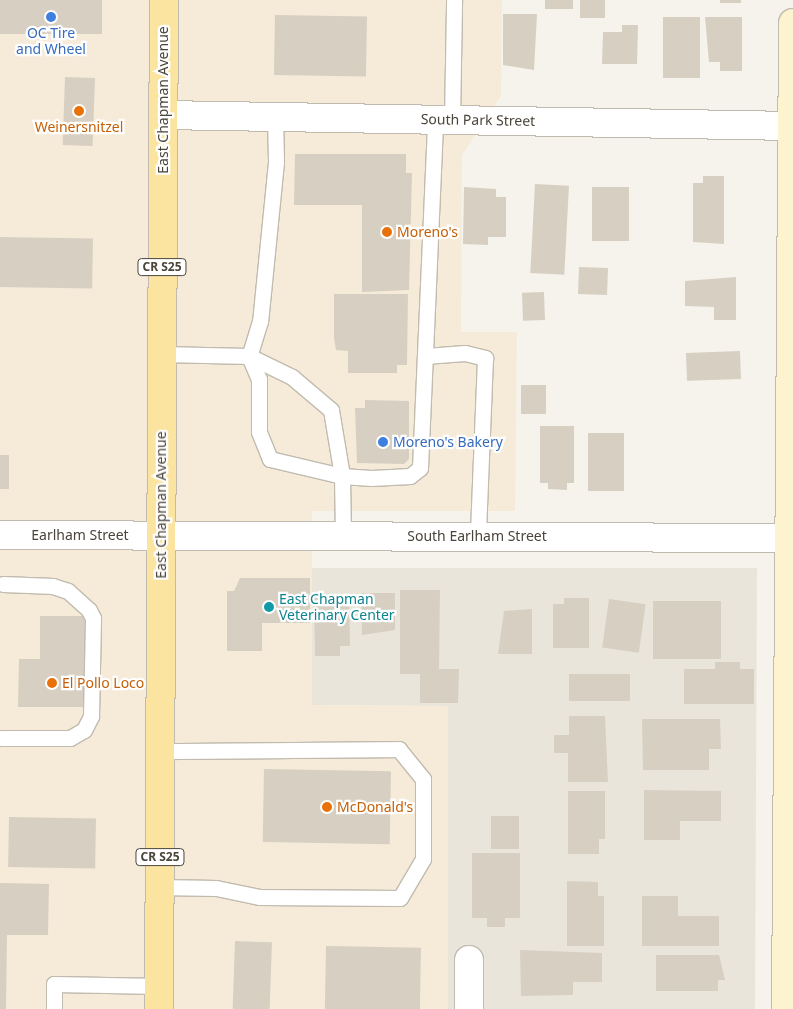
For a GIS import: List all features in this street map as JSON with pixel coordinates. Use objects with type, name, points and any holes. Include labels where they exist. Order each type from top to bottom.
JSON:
[{"type":"main road","name":"East Chapman Avenue","points":[[159,998],[164,0]]},
{"type":"street","points":[[786,1009],[791,538],[793,23]]},
{"type":"street","name":"South Park Street","points":[[163,115],[793,126]]},
{"type":"street","name":"Earlham Street","points":[[0,535],[161,535]]},
{"type":"street","name":"South Earlham Street","points":[[161,535],[791,538]]},
{"type":"street","points":[[469,960],[469,1009]]},
{"type":"lane","points":[[275,117],[276,162],[260,321],[249,356],[259,379],[260,432],[270,459],[342,476],[410,476],[420,468],[425,356],[454,0]]},
{"type":"lane","points":[[162,354],[249,356],[292,377],[331,410],[342,476],[343,536]]},
{"type":"lane","points":[[425,356],[465,354],[485,358],[478,536]]},
{"type":"lane","points":[[1,738],[70,738],[89,723],[92,706],[93,618],[89,610],[68,591],[53,586],[3,584]]},
{"type":"lane","points":[[159,887],[216,888],[260,897],[400,898],[423,859],[423,779],[399,749],[160,751]]},
{"type":"lane","points":[[54,1009],[54,984],[159,998]]},
{"type":"shaded area","points":[[0,0],[502,0],[501,96],[462,155],[461,332],[517,332],[515,511],[312,511],[312,705],[448,706],[448,1009],[0,1009]]},
{"type":"shaded area","points":[[312,568],[757,568],[755,1009],[448,1009],[448,706],[312,705]]},
{"type":"building","name":"OC Tire and Wheel","points":[[0,0],[102,0],[102,34],[0,34]]},
{"type":"building","points":[[545,0],[573,0],[573,9],[545,9]]},
{"type":"building","points":[[580,0],[605,0],[605,18],[580,18]]},
{"type":"building","points":[[720,0],[741,0],[741,3],[720,3]]},
{"type":"building","points":[[503,14],[537,14],[534,70],[503,65]]},
{"type":"building","points":[[275,15],[367,17],[366,77],[274,75]]},
{"type":"building","points":[[663,17],[700,17],[700,78],[663,78]]},
{"type":"building","points":[[705,17],[742,17],[742,71],[720,71],[720,62],[709,62]]},
{"type":"building","points":[[622,25],[638,25],[637,64],[602,64],[603,32],[622,32]]},
{"type":"building","name":"Weinersnitzel","points":[[65,77],[95,78],[93,146],[63,145]]},
{"type":"building","name":"Moreno's","points":[[295,154],[406,154],[406,173],[412,173],[409,290],[362,292],[362,205],[294,205]]},
{"type":"building","points":[[703,176],[724,176],[724,244],[693,242],[693,183],[703,183]]},
{"type":"building","points":[[535,184],[569,186],[564,275],[530,273]]},
{"type":"building","points":[[464,187],[496,189],[496,197],[506,197],[506,237],[488,237],[488,245],[463,244]]},
{"type":"building","points":[[592,187],[629,187],[629,241],[592,241]]},
{"type":"building","points":[[0,237],[93,239],[92,289],[0,287]]},
{"type":"building","points":[[579,267],[608,268],[607,295],[578,294]]},
{"type":"building","points":[[736,277],[736,320],[714,320],[714,307],[685,306],[685,281]]},
{"type":"building","points":[[544,292],[545,320],[523,321],[522,293]]},
{"type":"building","points":[[334,294],[408,294],[407,365],[397,365],[397,373],[348,373],[348,351],[336,350],[334,338]]},
{"type":"building","points":[[740,351],[741,379],[687,381],[686,353]]},
{"type":"building","points":[[521,385],[546,385],[546,414],[521,414]]},
{"type":"building","name":"Moreno's Bakery","points":[[365,400],[409,401],[409,459],[404,464],[357,463],[355,408],[365,408]]},
{"type":"building","points":[[540,426],[574,426],[574,483],[567,483],[567,490],[548,489],[548,483],[540,483]]},
{"type":"building","points":[[588,433],[624,433],[624,491],[588,491]]},
{"type":"building","points":[[0,455],[9,455],[9,489],[0,489]]},
{"type":"building","name":"East Chapman Veterinary Center","points":[[240,578],[310,578],[310,623],[262,623],[262,651],[227,651],[227,591],[234,591]]},
{"type":"building","points":[[400,590],[440,590],[439,669],[459,669],[458,703],[420,703],[420,674],[400,674]]},
{"type":"building","points":[[361,593],[395,593],[395,630],[362,635]]},
{"type":"building","points":[[314,597],[349,597],[350,646],[340,646],[340,656],[315,656]]},
{"type":"building","points":[[564,598],[589,598],[589,648],[553,648],[553,604],[564,604]]},
{"type":"building","points":[[609,599],[646,604],[639,653],[602,648]]},
{"type":"building","points":[[653,601],[721,601],[721,659],[653,659]]},
{"type":"building","points":[[532,609],[532,654],[498,654],[504,611]]},
{"type":"building","name":"El Pollo Loco","points":[[40,616],[85,616],[84,707],[18,707],[19,659],[40,659]]},
{"type":"building","points":[[715,662],[740,662],[740,669],[754,669],[754,704],[684,704],[684,669],[715,669]]},
{"type":"building","points":[[569,674],[630,674],[630,701],[569,701]]},
{"type":"building","points":[[569,716],[605,716],[608,782],[568,782],[568,753],[554,753],[554,735],[569,735]]},
{"type":"building","points":[[642,719],[720,719],[721,749],[709,749],[709,770],[643,770]]},
{"type":"building","name":"McDonald's","points":[[264,769],[391,771],[390,844],[263,842]]},
{"type":"building","points":[[644,790],[721,791],[721,821],[680,821],[680,840],[644,840]]},
{"type":"building","points":[[568,791],[605,791],[605,839],[599,839],[599,854],[568,854]]},
{"type":"building","points":[[491,816],[519,816],[519,849],[491,849]]},
{"type":"building","points":[[9,817],[96,819],[95,869],[8,867]]},
{"type":"building","points":[[472,853],[520,853],[520,918],[505,918],[505,927],[487,927],[487,918],[472,918]]},
{"type":"building","points":[[567,881],[598,882],[598,896],[604,896],[604,946],[567,946]]},
{"type":"building","points":[[0,883],[49,884],[48,935],[7,935],[6,1009],[0,1009]]},
{"type":"building","points":[[642,896],[678,896],[678,916],[719,916],[719,946],[642,946]]},
{"type":"building","points":[[235,941],[272,942],[270,1009],[233,1009]]},
{"type":"building","points":[[326,946],[421,948],[420,1009],[325,1009]]},
{"type":"building","points":[[520,950],[602,953],[602,982],[573,982],[573,995],[521,996]]},
{"type":"building","points":[[656,955],[719,955],[725,980],[718,980],[718,991],[656,991]]},
{"type":"place","name":"OC Tire and Wheel","points":[[51,17]]},
{"type":"place","name":"Weinersnitzel","points":[[79,111]]},
{"type":"place","name":"Moreno's","points":[[387,232]]},
{"type":"place","name":"Moreno's Bakery","points":[[383,442]]},
{"type":"place","name":"East Chapman Veterinary Center","points":[[269,607]]},
{"type":"place","name":"El Pollo Loco","points":[[52,683]]},
{"type":"place","name":"McDonald's","points":[[327,807]]}]
